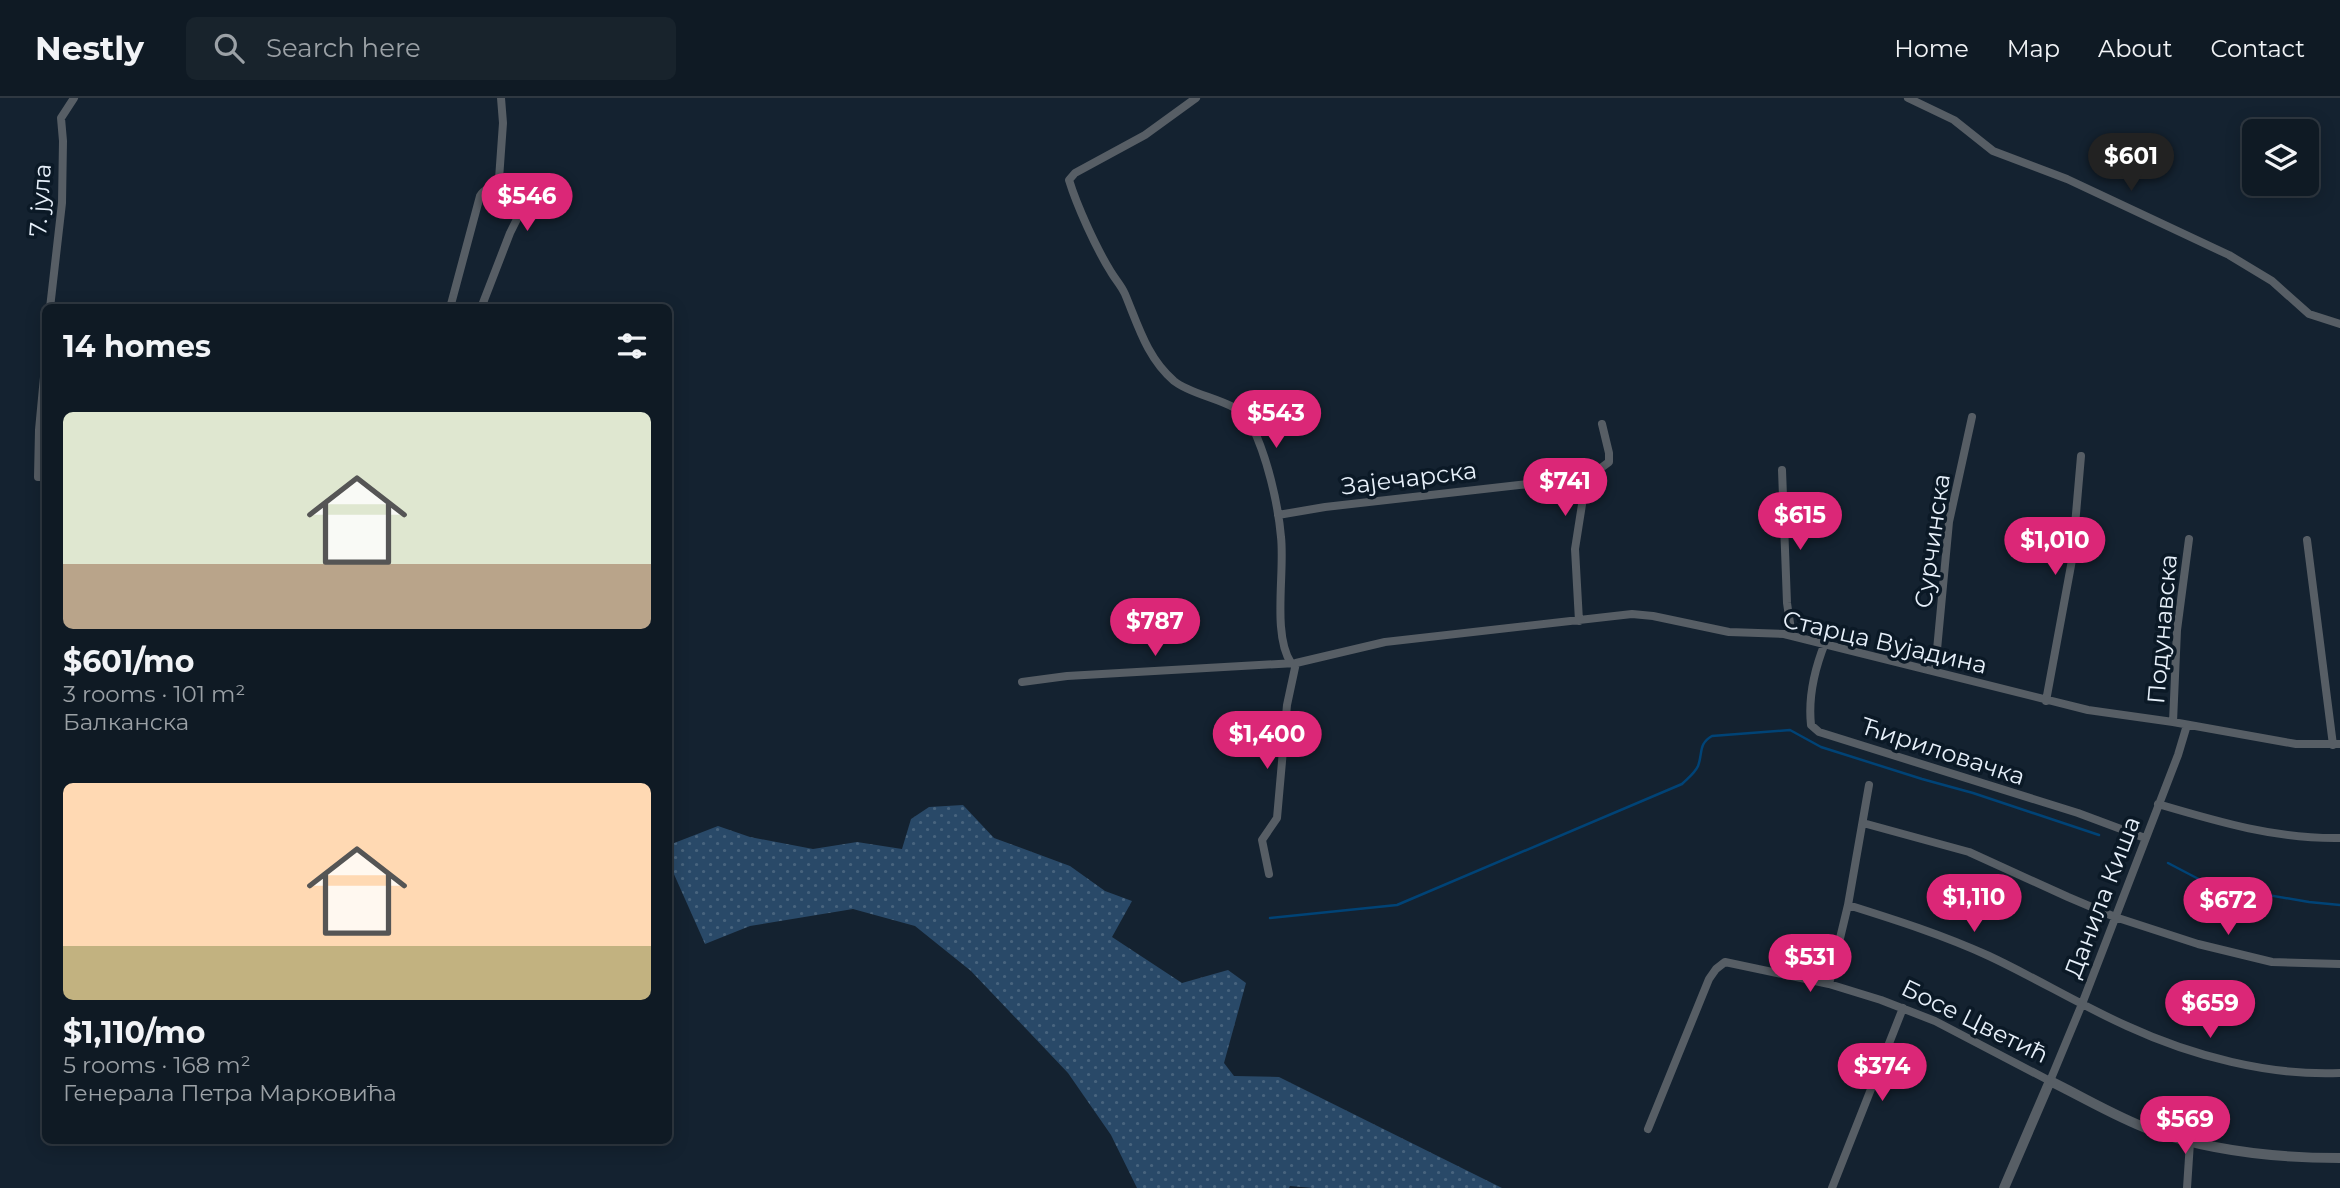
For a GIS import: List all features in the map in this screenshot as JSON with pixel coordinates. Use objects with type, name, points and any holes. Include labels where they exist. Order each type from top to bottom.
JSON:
[{"type":"street","name":"7. јула","points":[[50,304],[62,203],[61,118],[74,98]]},
{"type":"street","points":[[451,304],[478,199],[484,190],[497,184],[499,178],[503,123],[500,98]]},
{"type":"street","points":[[1196,98],[1145,135],[1075,173],[1069,180],[1073,196],[1125,294],[1137,328],[1153,357],[1175,382],[1247,416],[1264,459],[1278,515],[1281,539],[1281,620],[1287,655],[1293,663],[1277,818],[1262,841],[1269,874]]},
{"type":"street","points":[[1908,98],[1954,120],[1993,151],[2067,179],[2229,255],[2272,281],[2309,314],[2340,324]]},
{"type":"street","points":[[483,304],[510,233],[527,199],[522,190],[503,188],[497,184]]},
{"type":"street","points":[[42,398],[39,430],[42,477]]},
{"type":"street","name":"Сурчинска","points":[[1935,671],[1950,523],[1972,417]]},
{"type":"street","points":[[1579,621],[1576,549],[1587,479],[1609,461],[1602,424]]},
{"type":"street","points":[[2046,701],[2072,560],[2081,456]]},
{"type":"street","points":[[1782,470],[1787,603],[1792,636]]},
{"type":"street","name":"Зајечарска","points":[[1278,515],[1336,506],[1587,479]]},
{"type":"street","name":"Подунавска","points":[[2173,722],[2177,630],[2189,539]]},
{"type":"street","points":[[2307,540],[2337,745]]},
{"type":"street","name":"Старца Вујадина","points":[[1022,682],[1067,676],[1293,663],[1385,642],[1619,615],[1644,615],[1729,632],[1792,636],[1825,643],[2088,710],[2296,744],[2337,745]]},
{"type":"street","name":"Ћириловачка","points":[[1825,643],[1816,668],[1812,695],[1811,724],[1819,732],[2078,813],[2145,838]]},
{"type":"street","name":"Данила Киша","points":[[2050,1081],[2188,725]]},
{"type":"street","points":[[1829,984],[1848,905],[1869,785]]},
{"type":"street","points":[[2158,804],[2234,827],[2305,838],[2340,838]]},
{"type":"street","points":[[1863,823],[1969,852],[2115,917],[2198,944],[2260,960],[2300,965],[2340,964]]},
{"type":"street","points":[[1848,905],[1953,940],[2129,1027],[2206,1054],[2261,1067],[2297,1072],[2340,1073]]},
{"type":"street","name":"Босе Цветић","points":[[1648,1129],[1709,979],[1718,966],[1729,962],[1829,984],[1903,1008],[1935,1021],[2130,1121],[2190,1142],[2263,1154],[2340,1158]]},
{"type":"street","points":[[1832,1188],[1903,1008]]},
{"type":"street","points":[[2004,1188],[2050,1081]]},
{"type":"street","points":[[2187,1188],[2190,1142]]},
{"type":"shaded area","points":[[963,805],[994,838],[1070,866],[1105,891],[1132,901],[1112,937],[1182,983],[1228,970],[1246,983],[1224,1063],[1234,1076],[1279,1077],[1502,1188],[1137,1188],[1111,1135],[1068,1073],[971,971],[915,926],[853,909],[750,926],[705,944],[672,870],[672,844],[718,826],[750,837],[813,849],[857,842],[902,849],[911,819],[929,807]]},
{"type":"waterway","points":[[1270,918],[1397,905],[1682,784],[1697,769],[1703,746],[1712,736],[1790,730],[1821,747],[2099,835]]},
{"type":"waterway","points":[[2168,863],[2210,885],[2340,905]]}]
